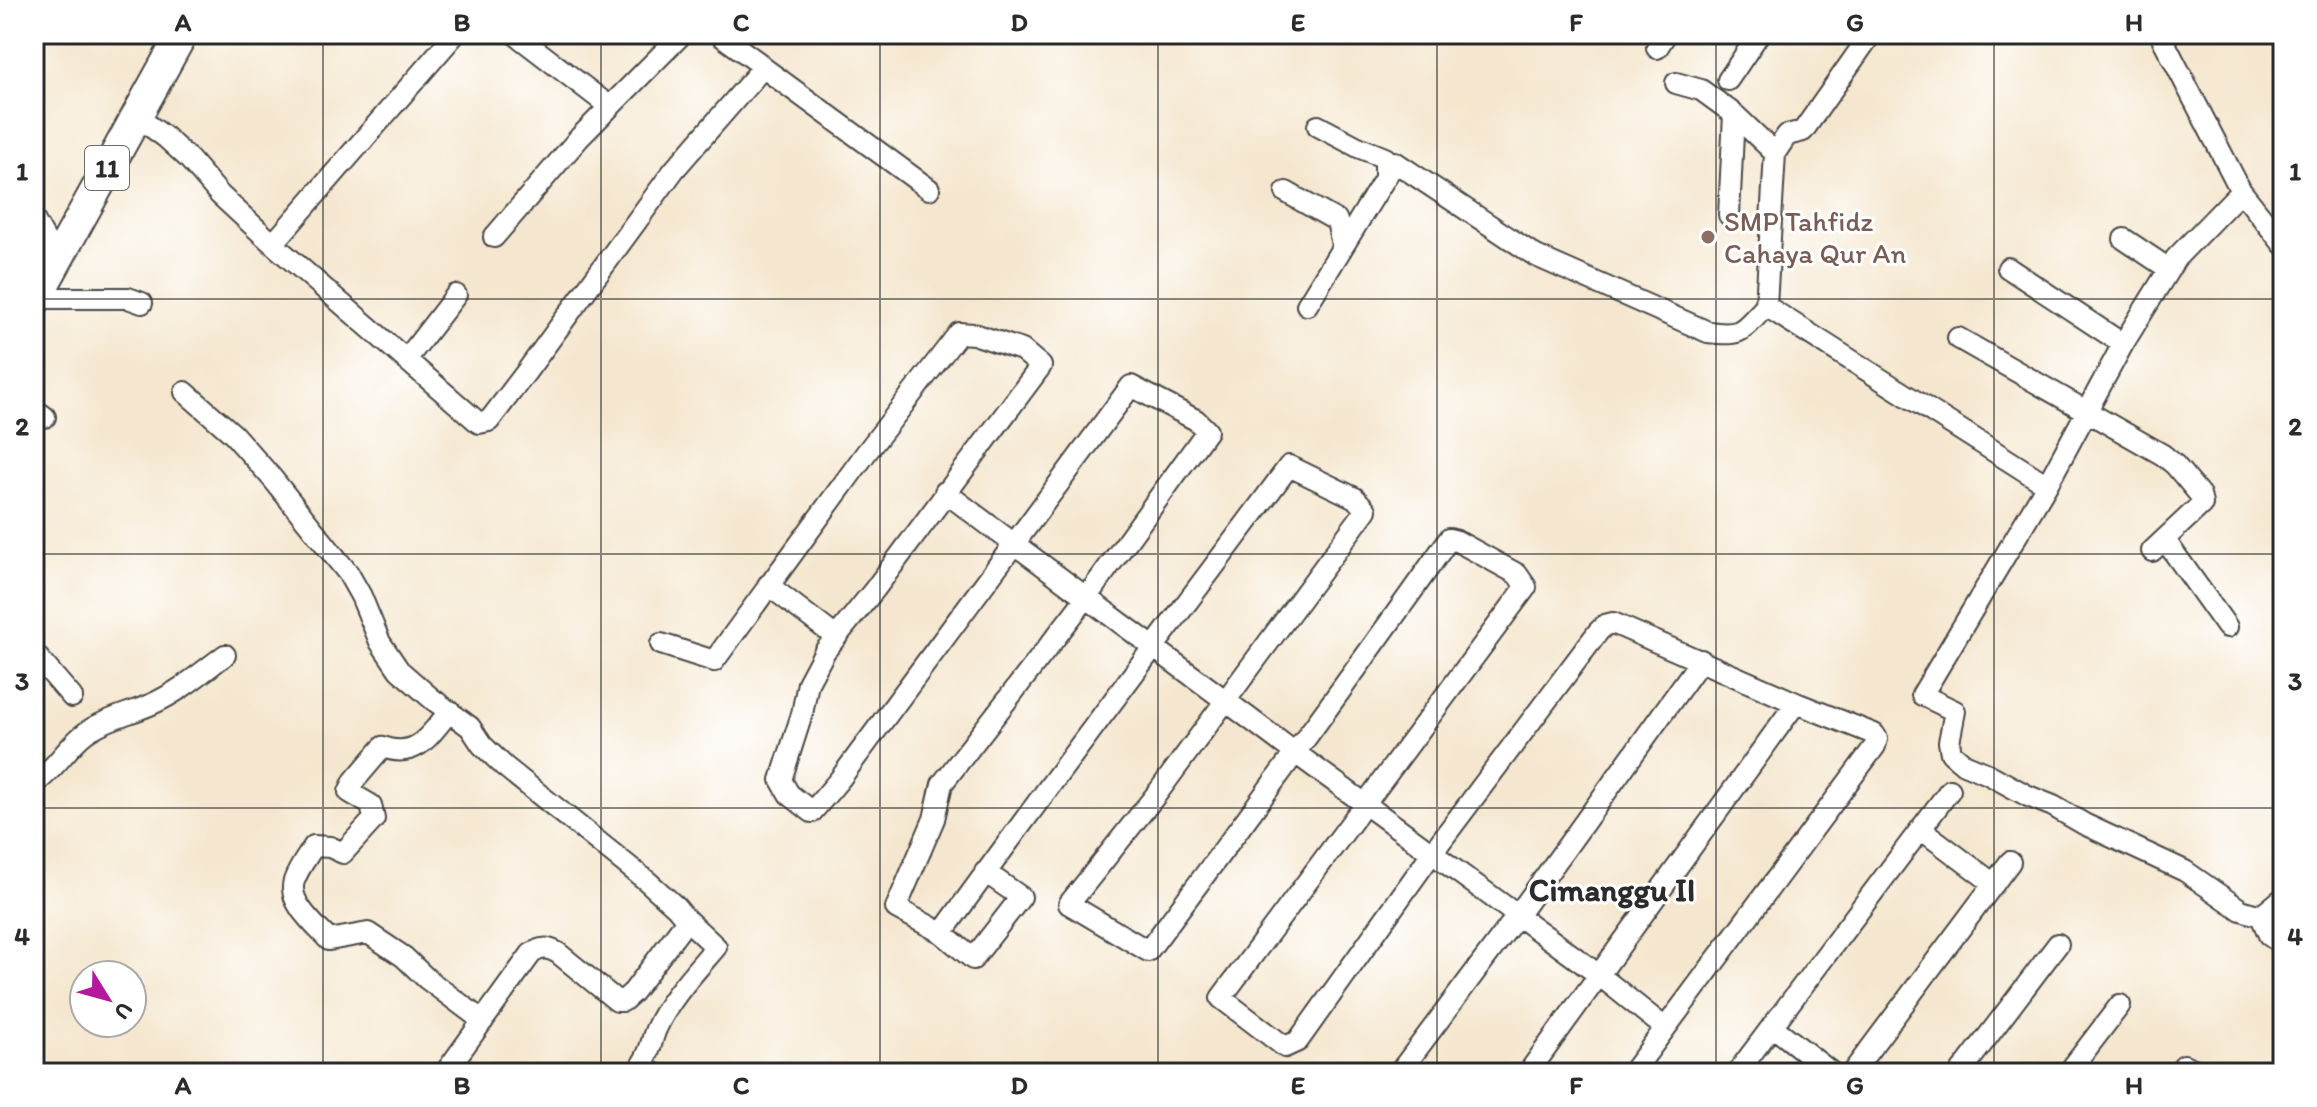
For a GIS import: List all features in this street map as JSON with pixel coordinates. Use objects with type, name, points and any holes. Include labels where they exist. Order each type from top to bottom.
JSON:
[{"type":"highway","name":"11","points":[[35,300],[182,34]]},
{"type":"street","points":[[273,244],[455,34]]},
{"type":"street","points":[[515,34],[609,106]]},
{"type":"street","points":[[494,237],[609,106],[682,34]]},
{"type":"street","points":[[1728,80],[1759,34]]},
{"type":"street","points":[[1307,305],[1395,162],[1536,256],[1708,332],[1739,333],[1766,306],[1775,153],[1787,135],[1803,131],[1871,34]]},
{"type":"street","points":[[2160,34],[2241,191],[2283,244]]},
{"type":"street","points":[[722,35],[929,189]]},
{"type":"street","points":[[136,116],[189,159],[220,195],[273,244],[479,423],[489,421],[674,170],[758,75],[761,66]]},
{"type":"street","points":[[1676,83],[1701,90],[1734,114],[1775,153]]},
{"type":"street","points":[[1729,215],[1734,114]]},
{"type":"street","points":[[1318,126],[1385,158],[1385,177]]},
{"type":"street","points":[[2241,191],[2169,269],[2123,344],[2047,485],[1922,695],[1955,711],[1949,742],[1951,753],[1964,764],[2185,871],[2241,910],[2261,916]]},
{"type":"street","points":[[1286,192],[1337,221],[1342,245]]},
{"type":"street","points":[[34,220],[56,259]]},
{"type":"street","points":[[2124,239],[2169,269]]},
{"type":"street","points":[[2008,268],[2123,344]]},
{"type":"street","points":[[406,360],[456,295]]},
{"type":"street","points":[[35,300],[128,298],[142,303]]},
{"type":"street","points":[[1766,306],[2047,485]]},
{"type":"street","points":[[661,644],[714,661],[866,453],[959,333],[974,334],[1022,350],[1041,366],[825,651],[808,683],[802,714],[781,780],[789,794],[812,812],[840,779],[1131,386],[1196,420],[1207,431],[1086,598],[942,784],[934,819],[896,908],[942,933],[973,959],[1021,897],[985,872]]},
{"type":"street","points":[[1958,338],[2086,413],[2147,444],[2175,465],[2200,495],[2200,508],[2159,545],[2227,627]]},
{"type":"street","points":[[185,392],[233,434],[341,565],[361,596],[380,642],[399,670],[470,727],[482,745],[504,766],[647,881],[716,947],[681,989],[655,1031],[651,1051],[642,1064],[653,1073]]},
{"type":"street","points":[[942,933],[1043,792],[1289,466],[1355,498],[1366,510],[1159,791],[1069,904],[1148,951],[1449,539],[1457,541],[1517,574],[1526,587],[1221,998],[1285,1047],[1298,1041],[1432,853],[1605,625],[1613,623],[1874,734],[1877,739],[1875,746],[1632,1073]]},
{"type":"street","points":[[945,492],[1599,975],[1665,1028]]},
{"type":"street","points":[[768,585],[836,637]]},
{"type":"street","points":[[34,653],[72,697]]},
{"type":"street","points":[[34,784],[51,771],[92,728],[180,689],[225,655]]},
{"type":"street","points":[[1399,1073],[1517,916],[1701,660]]},
{"type":"street","points":[[1528,1073],[1796,703]]},
{"type":"street","points":[[450,711],[420,745],[398,753],[383,747],[354,781],[349,792],[371,805],[374,819],[343,853],[330,847],[314,846],[294,880],[292,891],[299,905],[329,940],[368,933],[404,957],[427,979],[483,1021]]},
{"type":"street","points":[[1737,1073],[1950,790]]},
{"type":"street","points":[[1922,830],[1994,884]]},
{"type":"street","points":[[1852,1073],[2010,862]]},
{"type":"street","points":[[2261,916],[2283,898]]},
{"type":"street","points":[[2261,916],[2269,935],[2283,945]]},
{"type":"street","points":[[445,1073],[531,954],[539,948],[549,948],[558,953],[607,994],[617,1001],[623,1001],[684,924],[685,918]]},
{"type":"street","points":[[1960,1073],[2058,944]]},
{"type":"street","points":[[2068,1073],[2120,1005]]},
{"type":"street","points":[[1772,1026],[1832,1073]]},
{"type":"street","points":[[2178,1073],[2184,1065],[2203,1073]]},
{"type":"place","name":"SMP Tahfidz Cahaya Qur An","points":[[1708,237]]},
{"type":"district","name":"Cimanggu II","points":[[1612,890]]}]
